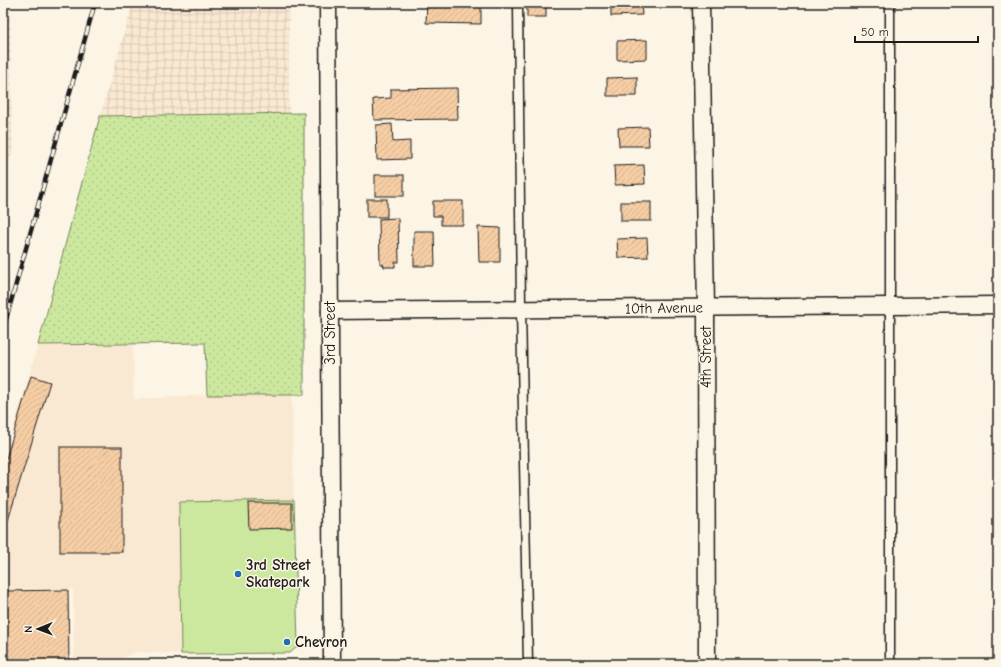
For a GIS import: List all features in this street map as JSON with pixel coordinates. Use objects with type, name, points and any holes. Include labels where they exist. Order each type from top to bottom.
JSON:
[{"type":"street","name":"3rd Street","points":[[328,3],[332,664]]},
{"type":"street","name":"4th Street","points":[[701,3],[706,308],[707,664]]},
{"type":"street","name":"10th Avenue","points":[[330,311],[998,305]]},
{"type":"lane","points":[[518,3],[521,309],[528,664]]},
{"type":"lane","points":[[890,3],[890,664]]},
{"type":"shaded area","points":[[3,3],[10,3],[12,152],[3,185]]},
{"type":"shaded area","points":[[133,3],[289,3],[289,113],[100,116]]},
{"type":"shaded area","points":[[133,344],[134,399],[207,395],[292,395],[294,500],[179,502],[181,654],[136,652],[109,664],[74,664],[73,589],[3,590],[3,465],[38,345]]},
{"type":"green space","points":[[304,113],[304,395],[207,395],[205,343],[38,345],[100,116]]},
{"type":"green space","name":"3rd Street Skatepark","points":[[294,500],[298,646],[290,653],[181,654],[179,502]]},
{"type":"building","points":[[427,3],[481,3],[481,24],[426,23]]},
{"type":"building","points":[[527,3],[546,3],[546,17],[527,17]]},
{"type":"building","points":[[611,3],[641,3],[642,15],[611,16]]},
{"type":"building","points":[[647,40],[647,59],[617,60],[617,41]]},
{"type":"building","points":[[637,77],[637,96],[607,96],[607,78]]},
{"type":"building","points":[[457,88],[458,119],[374,120],[373,99],[391,98],[391,89]]},
{"type":"building","points":[[392,124],[393,142],[410,141],[410,159],[377,160],[376,125]]},
{"type":"building","points":[[648,127],[649,146],[619,146],[618,128]]},
{"type":"building","points":[[644,165],[645,184],[615,185],[614,166]]},
{"type":"building","points":[[375,175],[404,175],[404,196],[375,196]]},
{"type":"building","points":[[367,199],[387,199],[387,217],[367,217]]},
{"type":"building","points":[[433,201],[463,201],[463,225],[441,225],[441,216],[433,216]]},
{"type":"building","points":[[621,202],[651,202],[651,221],[621,221]]},
{"type":"building","points":[[398,218],[399,262],[395,262],[395,267],[384,267],[383,264],[380,264],[379,219]]},
{"type":"building","points":[[478,227],[500,228],[500,262],[479,262]]},
{"type":"building","points":[[414,231],[434,231],[435,266],[414,266]]},
{"type":"building","points":[[647,238],[648,257],[618,258],[617,239]]},
{"type":"building","points":[[31,376],[50,382],[3,537],[3,469]]},
{"type":"building","points":[[60,447],[122,447],[122,552],[60,552]]},
{"type":"building","points":[[248,503],[292,503],[292,528],[249,529]]},
{"type":"building","points":[[68,590],[69,664],[3,664],[3,591]]},
{"type":"railway","points":[[3,330],[95,3]]},
{"type":"place","name":"3rd Street Skatepark","points":[[238,574]]},
{"type":"place","name":"Chevron","points":[[287,642]]}]
